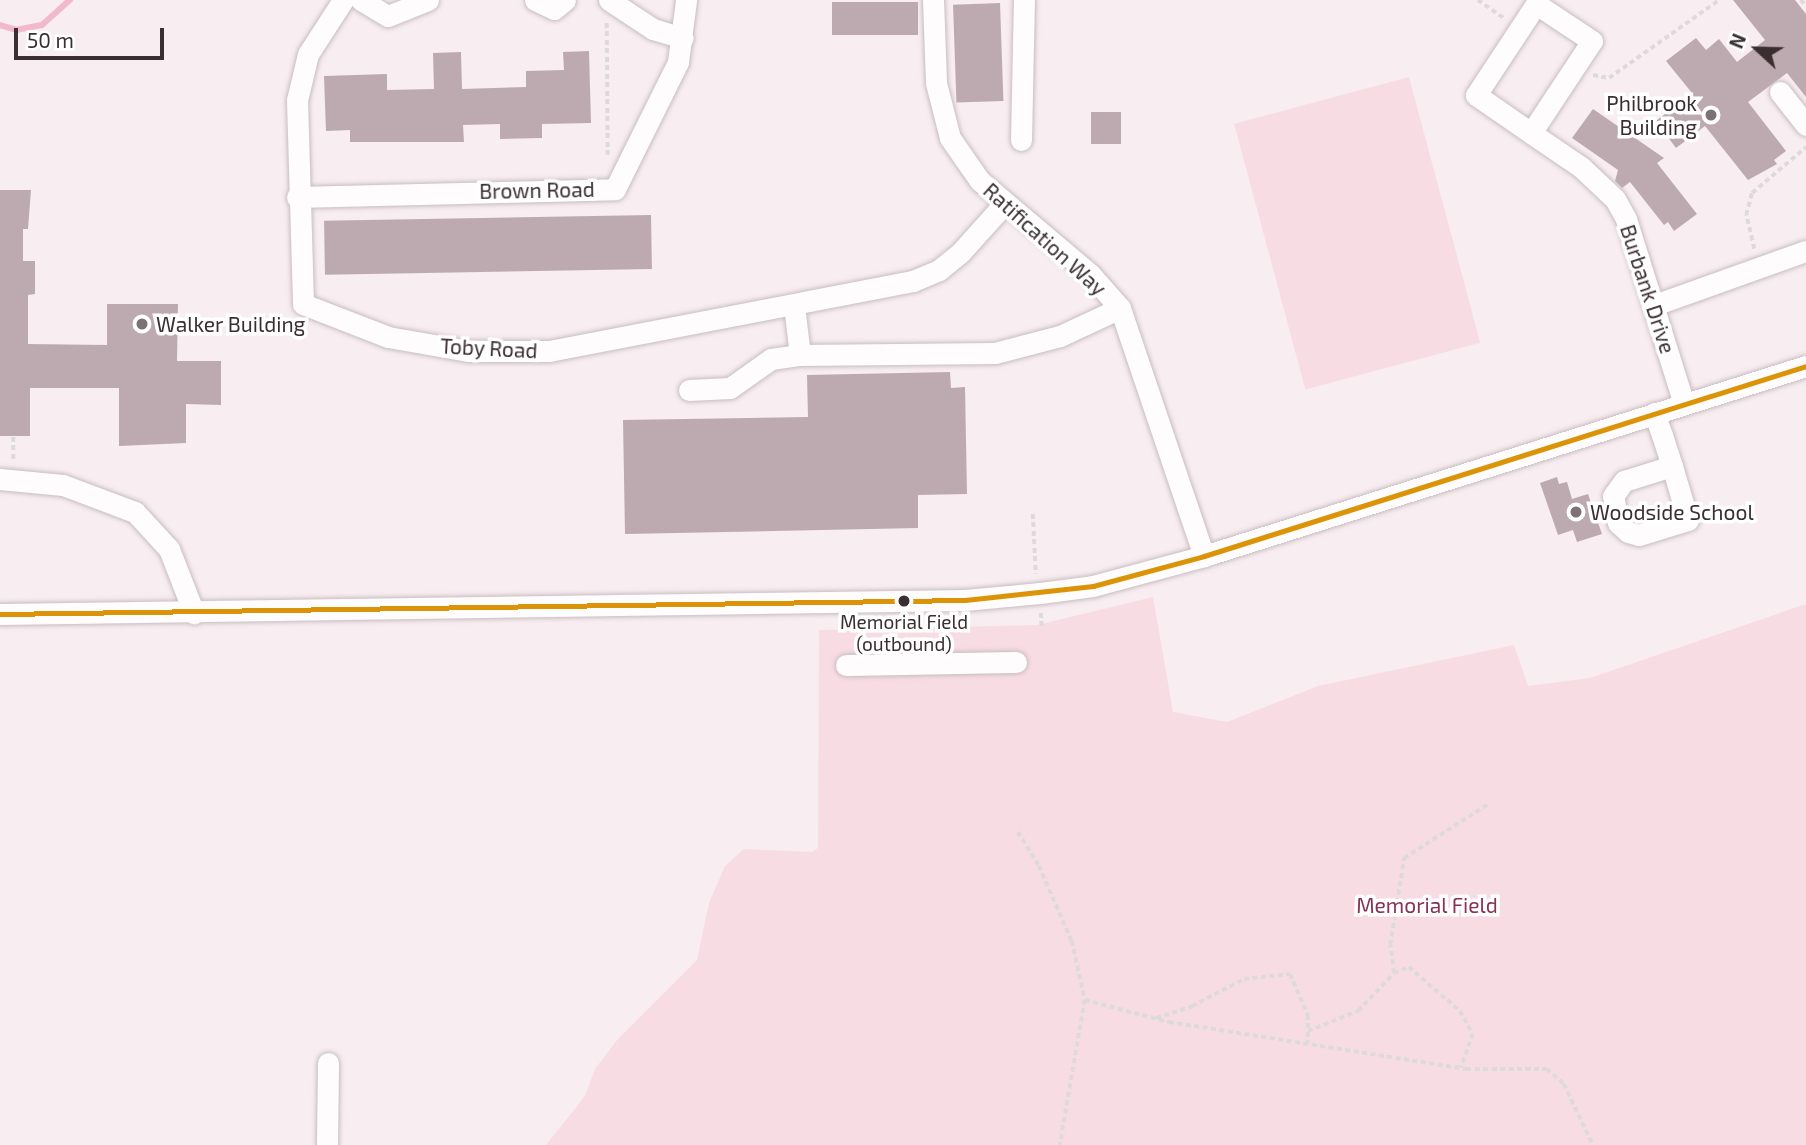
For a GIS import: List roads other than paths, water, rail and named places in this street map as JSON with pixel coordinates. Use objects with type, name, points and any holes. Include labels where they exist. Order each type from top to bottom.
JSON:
[{"type":"street","name":"Toby Road","points":[[343,0],[318,33],[301,77],[298,197],[303,304],[388,337],[468,351],[549,351],[913,281],[939,270],[1004,204]]},
{"type":"street","points":[[361,0],[388,16],[428,0]]},
{"type":"street","points":[[535,0],[554,9],[565,0]]},
{"type":"street","name":"Brown Road","points":[[298,197],[615,189],[665,94],[683,38],[686,0]]},
{"type":"street","name":"Ratification Way","points":[[933,0],[940,110],[963,160],[1004,204],[1090,274],[1120,308],[1205,556]]},
{"type":"street","points":[[1021,140],[1024,0]]},
{"type":"street","name":"Burbank Drive","points":[[1531,133],[1592,41],[1536,4],[1476,94],[1531,133],[1581,167],[1615,199],[1626,219],[1684,404]]},
{"type":"street","points":[[608,9],[653,29],[683,38]]},
{"type":"street","points":[[1780,92],[1806,125]]},
{"type":"street","points":[[1654,305],[1806,251]]},
{"type":"street","points":[[794,305],[800,355]]},
{"type":"street","points":[[689,390],[730,388],[771,359],[800,355],[995,353],[1060,335],[1120,308]]},
{"type":"street","points":[[0,614],[965,600],[1093,586],[1205,556],[1806,366]]},
{"type":"street","points":[[1654,413],[1672,466]]},
{"type":"street","points":[[6,474],[63,485],[135,512],[169,549],[194,613]]},
{"type":"street","points":[[846,665],[1016,662]]},
{"type":"street","points":[[327,1145],[328,1063]]},
{"type":"waterway","points":[[0,25],[16,30],[42,25],[70,0]]},
{"type":"place","name":"Philbrook Building","points":[[1711,115]]},
{"type":"place","name":"Walker Building","points":[[142,324]]},
{"type":"place","name":"Woodside School","points":[[1576,512]]},
{"type":"place","name":"Memorial Field (outbound)","points":[[904,601]]},
{"type":"park label","name":"Memorial Field","points":[[1427,905]]}]
